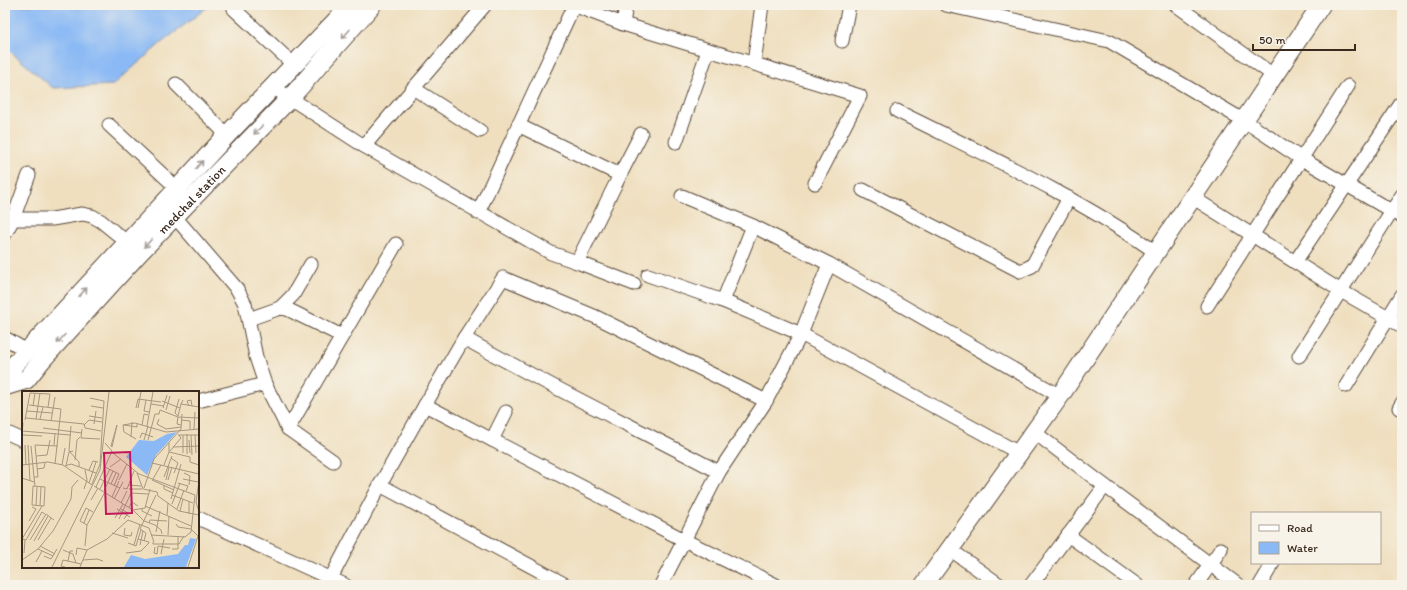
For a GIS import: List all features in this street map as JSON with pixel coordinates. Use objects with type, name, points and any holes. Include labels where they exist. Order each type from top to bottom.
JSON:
[{"type":"street","name":"medchal station","points":[[5,386],[26,380],[169,210],[291,97],[372,5]]},
{"type":"street","points":[[364,146],[484,5]]},
{"type":"street","points":[[478,213],[573,5],[623,24],[708,51],[754,62],[860,96],[815,183]]},
{"type":"street","points":[[623,24],[626,5]]},
{"type":"street","points":[[754,62],[762,5]]},
{"type":"street","points":[[842,41],[848,5]]},
{"type":"street","points":[[946,5],[1109,41],[1243,120],[1302,159],[1397,214]]},
{"type":"street","points":[[1176,5],[1273,75]]},
{"type":"street","points":[[924,585],[1060,396],[1157,253],[1192,197],[1321,5]]},
{"type":"street","points":[[5,386],[14,365],[128,243],[169,210],[178,189],[294,65],[344,8]]},
{"type":"street","points":[[234,9],[294,65]]},
{"type":"street","points":[[676,142],[708,51]]},
{"type":"street","points":[[176,84],[227,136]]},
{"type":"street","points":[[1207,306],[1348,86]]},
{"type":"street","points":[[273,87],[291,97],[364,146],[478,213],[551,253],[634,284]]},
{"type":"street","points":[[413,88],[480,131]]},
{"type":"street","points":[[1295,262],[1402,102]]},
{"type":"street","points":[[897,111],[1069,198],[1134,236],[1157,253]]},
{"type":"street","points":[[109,125],[178,189]]},
{"type":"street","points":[[518,125],[620,175]]},
{"type":"street","points":[[577,262],[641,134]]},
{"type":"street","points":[[5,234],[9,218],[29,175]]},
{"type":"street","points":[[863,190],[1020,271],[1032,266],[1069,198]]},
{"type":"street","points":[[1299,356],[1341,291],[1397,214],[1402,195]]},
{"type":"street","points":[[682,196],[753,226],[829,264],[1060,396]]},
{"type":"street","points":[[1192,197],[1341,291],[1402,326]]},
{"type":"street","points":[[169,210],[237,289],[245,304],[256,357],[266,384],[288,429],[333,461]]},
{"type":"street","points":[[9,218],[52,219],[74,215],[92,216],[128,243]]},
{"type":"street","points":[[723,301],[753,226]]},
{"type":"street","points":[[288,429],[396,244]]},
{"type":"street","points":[[249,319],[280,308],[293,296],[311,264]]},
{"type":"street","points":[[661,585],[719,472],[766,401],[801,334],[829,264]]},
{"type":"street","points":[[648,275],[723,301],[801,334],[1019,453]]},
{"type":"street","points":[[331,578],[380,485],[425,405],[464,338],[503,278],[596,317],[766,401]]},
{"type":"street","points":[[1346,386],[1402,295]]},
{"type":"street","points":[[280,308],[294,312],[342,336]]},
{"type":"street","points":[[5,338],[27,351]]},
{"type":"street","points":[[464,338],[527,374],[574,396],[719,472]]},
{"type":"street","points":[[199,401],[266,384]]},
{"type":"street","points":[[425,405],[684,540],[776,585]]},
{"type":"street","points":[[492,440],[506,412]]},
{"type":"street","points":[[5,432],[22,440]]},
{"type":"street","points":[[1034,432],[1238,585]]},
{"type":"street","points":[[380,485],[566,585]]},
{"type":"street","points":[[1031,585],[1105,486]]},
{"type":"street","points":[[199,518],[345,585]]},
{"type":"street","points":[[1068,535],[1121,580],[1137,585]]},
{"type":"street","points":[[1196,585],[1221,549]]},
{"type":"street","points":[[950,550],[1000,585]]},
{"type":"street","points":[[1260,585],[1272,564]]},
{"type":"water","points":[[5,5],[210,5],[160,44],[113,85],[53,88],[5,47]]}]
